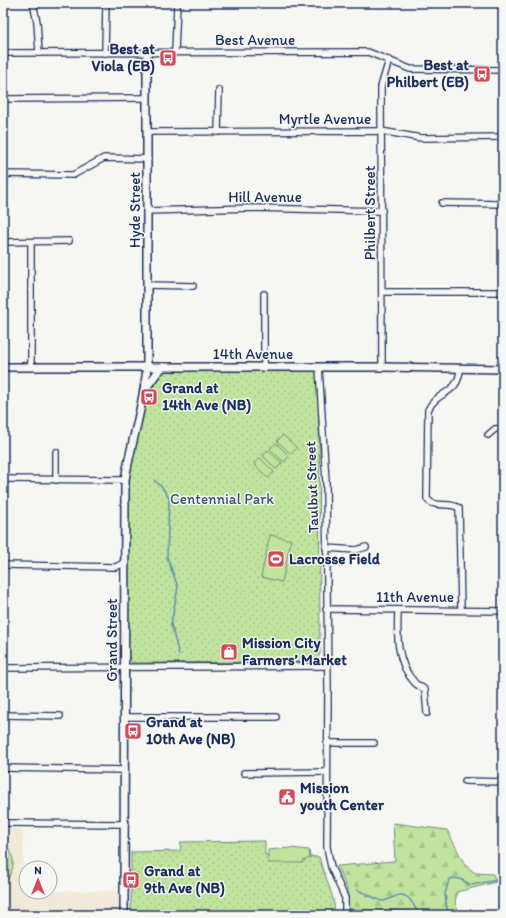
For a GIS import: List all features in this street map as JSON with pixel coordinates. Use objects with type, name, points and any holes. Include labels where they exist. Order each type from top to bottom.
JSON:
[{"type":"street","points":[[33,3],[37,22],[39,53]]},
{"type":"street","points":[[105,52],[106,3]]},
{"type":"street","points":[[175,52],[177,3]]},
{"type":"street","name":"Best Avenue","points":[[3,52],[368,52],[410,69],[503,70]]},
{"type":"street","name":"Hyde Street","points":[[147,52],[148,367]]},
{"type":"street","name":"Philbert Street","points":[[382,367],[381,87],[389,60]]},
{"type":"street","points":[[218,132],[219,90]]},
{"type":"street","points":[[3,99],[147,98]]},
{"type":"street","name":"Myrtle Avenue","points":[[147,132],[381,131],[421,138],[503,137]]},
{"type":"street","points":[[3,174],[73,175],[104,158],[148,158]]},
{"type":"street","points":[[442,202],[503,204]]},
{"type":"street","name":"Hill Avenue","points":[[147,211],[251,208],[382,211]]},
{"type":"street","points":[[3,242],[70,241]]},
{"type":"street","points":[[31,242],[31,367]]},
{"type":"street","points":[[147,285],[193,286]]},
{"type":"street","points":[[382,292],[503,292]]},
{"type":"street","points":[[264,294],[264,368]]},
{"type":"street","name":"14th Avenue","points":[[3,367],[382,367],[503,369]]},
{"type":"street","name":"Grand Street","points":[[124,915],[125,480],[128,456],[145,389],[148,367]]},
{"type":"street","points":[[145,389],[157,372],[163,367]]},
{"type":"street","name":"Taulbut Street","points":[[319,367],[326,482],[327,847],[331,867],[345,898],[345,915]]},
{"type":"street","points":[[460,368],[458,384],[453,389],[432,402],[428,410],[427,499],[430,503],[456,506],[459,508],[460,609]]},
{"type":"street","points":[[488,435],[495,429],[503,428]]},
{"type":"street","points":[[56,452],[56,480]]},
{"type":"street","points":[[3,479],[125,480]]},
{"type":"street","points":[[326,548],[356,550],[366,547]]},
{"type":"street","points":[[3,565],[116,566],[125,562]]},
{"type":"street","name":"11th Avenue","points":[[326,609],[503,610]]},
{"type":"street","points":[[398,610],[397,635],[399,654],[414,681],[425,690],[427,713]]},
{"type":"street","points":[[3,668],[327,666]]},
{"type":"street","points":[[3,715],[60,716]]},
{"type":"street","points":[[125,717],[276,717]]},
{"type":"street","points":[[327,743],[374,743]]},
{"type":"street","points":[[3,768],[125,770]]},
{"type":"street","points":[[244,773],[327,772]]},
{"type":"street","points":[[465,781],[503,782]]},
{"type":"street","points":[[3,823],[125,824]]},
{"type":"shaded area","points":[[3,828],[23,829],[24,860],[18,860],[18,900],[58,900],[58,891],[118,891],[118,915],[3,915]]},
{"type":"green space","name":"Centennial Park","points":[[147,367],[319,367],[320,654],[317,659],[309,662],[132,663],[129,659],[125,567],[125,480]]},
{"type":"green space","points":[[283,435],[297,448],[291,454],[277,441]]},
{"type":"green space","points":[[276,443],[289,456],[284,462],[270,449]]},
{"type":"green space","points":[[268,450],[282,463],[276,469],[263,456]]},
{"type":"green space","points":[[260,458],[274,472],[268,478],[254,464]]},
{"type":"green space","name":"Lacrosse Field","points":[[270,535],[291,540],[282,582],[261,577]]},
{"type":"green space","points":[[393,823],[447,830],[465,865],[475,873],[493,874],[496,882],[457,892],[455,903],[460,915],[410,915],[410,911],[349,909],[347,889],[337,866],[395,861]]},
{"type":"green space","points":[[265,841],[265,855],[319,857],[333,900],[335,915],[131,915],[131,852],[180,851],[181,842]]},
{"type":"green space","points":[[3,844],[11,852],[13,863],[10,874],[3,883]]},
{"type":"green space","points":[[290,848],[309,850],[310,858],[303,861],[303,863],[268,863],[268,850]]},
{"type":"waterway","points":[[154,480],[162,487],[169,498],[167,557],[178,587],[171,624],[179,655]]},
{"type":"waterway","points":[[448,915],[445,894],[449,880],[453,878],[460,879],[471,885],[503,879]]},
{"type":"waterway","points":[[357,890],[383,901],[398,895],[404,895],[409,899],[421,915]]},
{"type":"place","name":"Best at Viola (EB)","points":[[168,58]]},
{"type":"place","name":"Best at Philbert (EB)","points":[[482,74]]},
{"type":"place","name":"Grand at 14th Ave (NB)","points":[[149,397]]},
{"type":"place","name":"Lacrosse Field","points":[[276,559]]},
{"type":"place","name":"Mission City Farmers’ Market","points":[[229,652]]},
{"type":"place","name":"Grand at 10th Ave (NB)","points":[[133,731]]},
{"type":"place","name":"Mission youth Center","points":[[287,797]]},
{"type":"place","name":"Grand at 9th Ave (NB)","points":[[131,880]]}]
